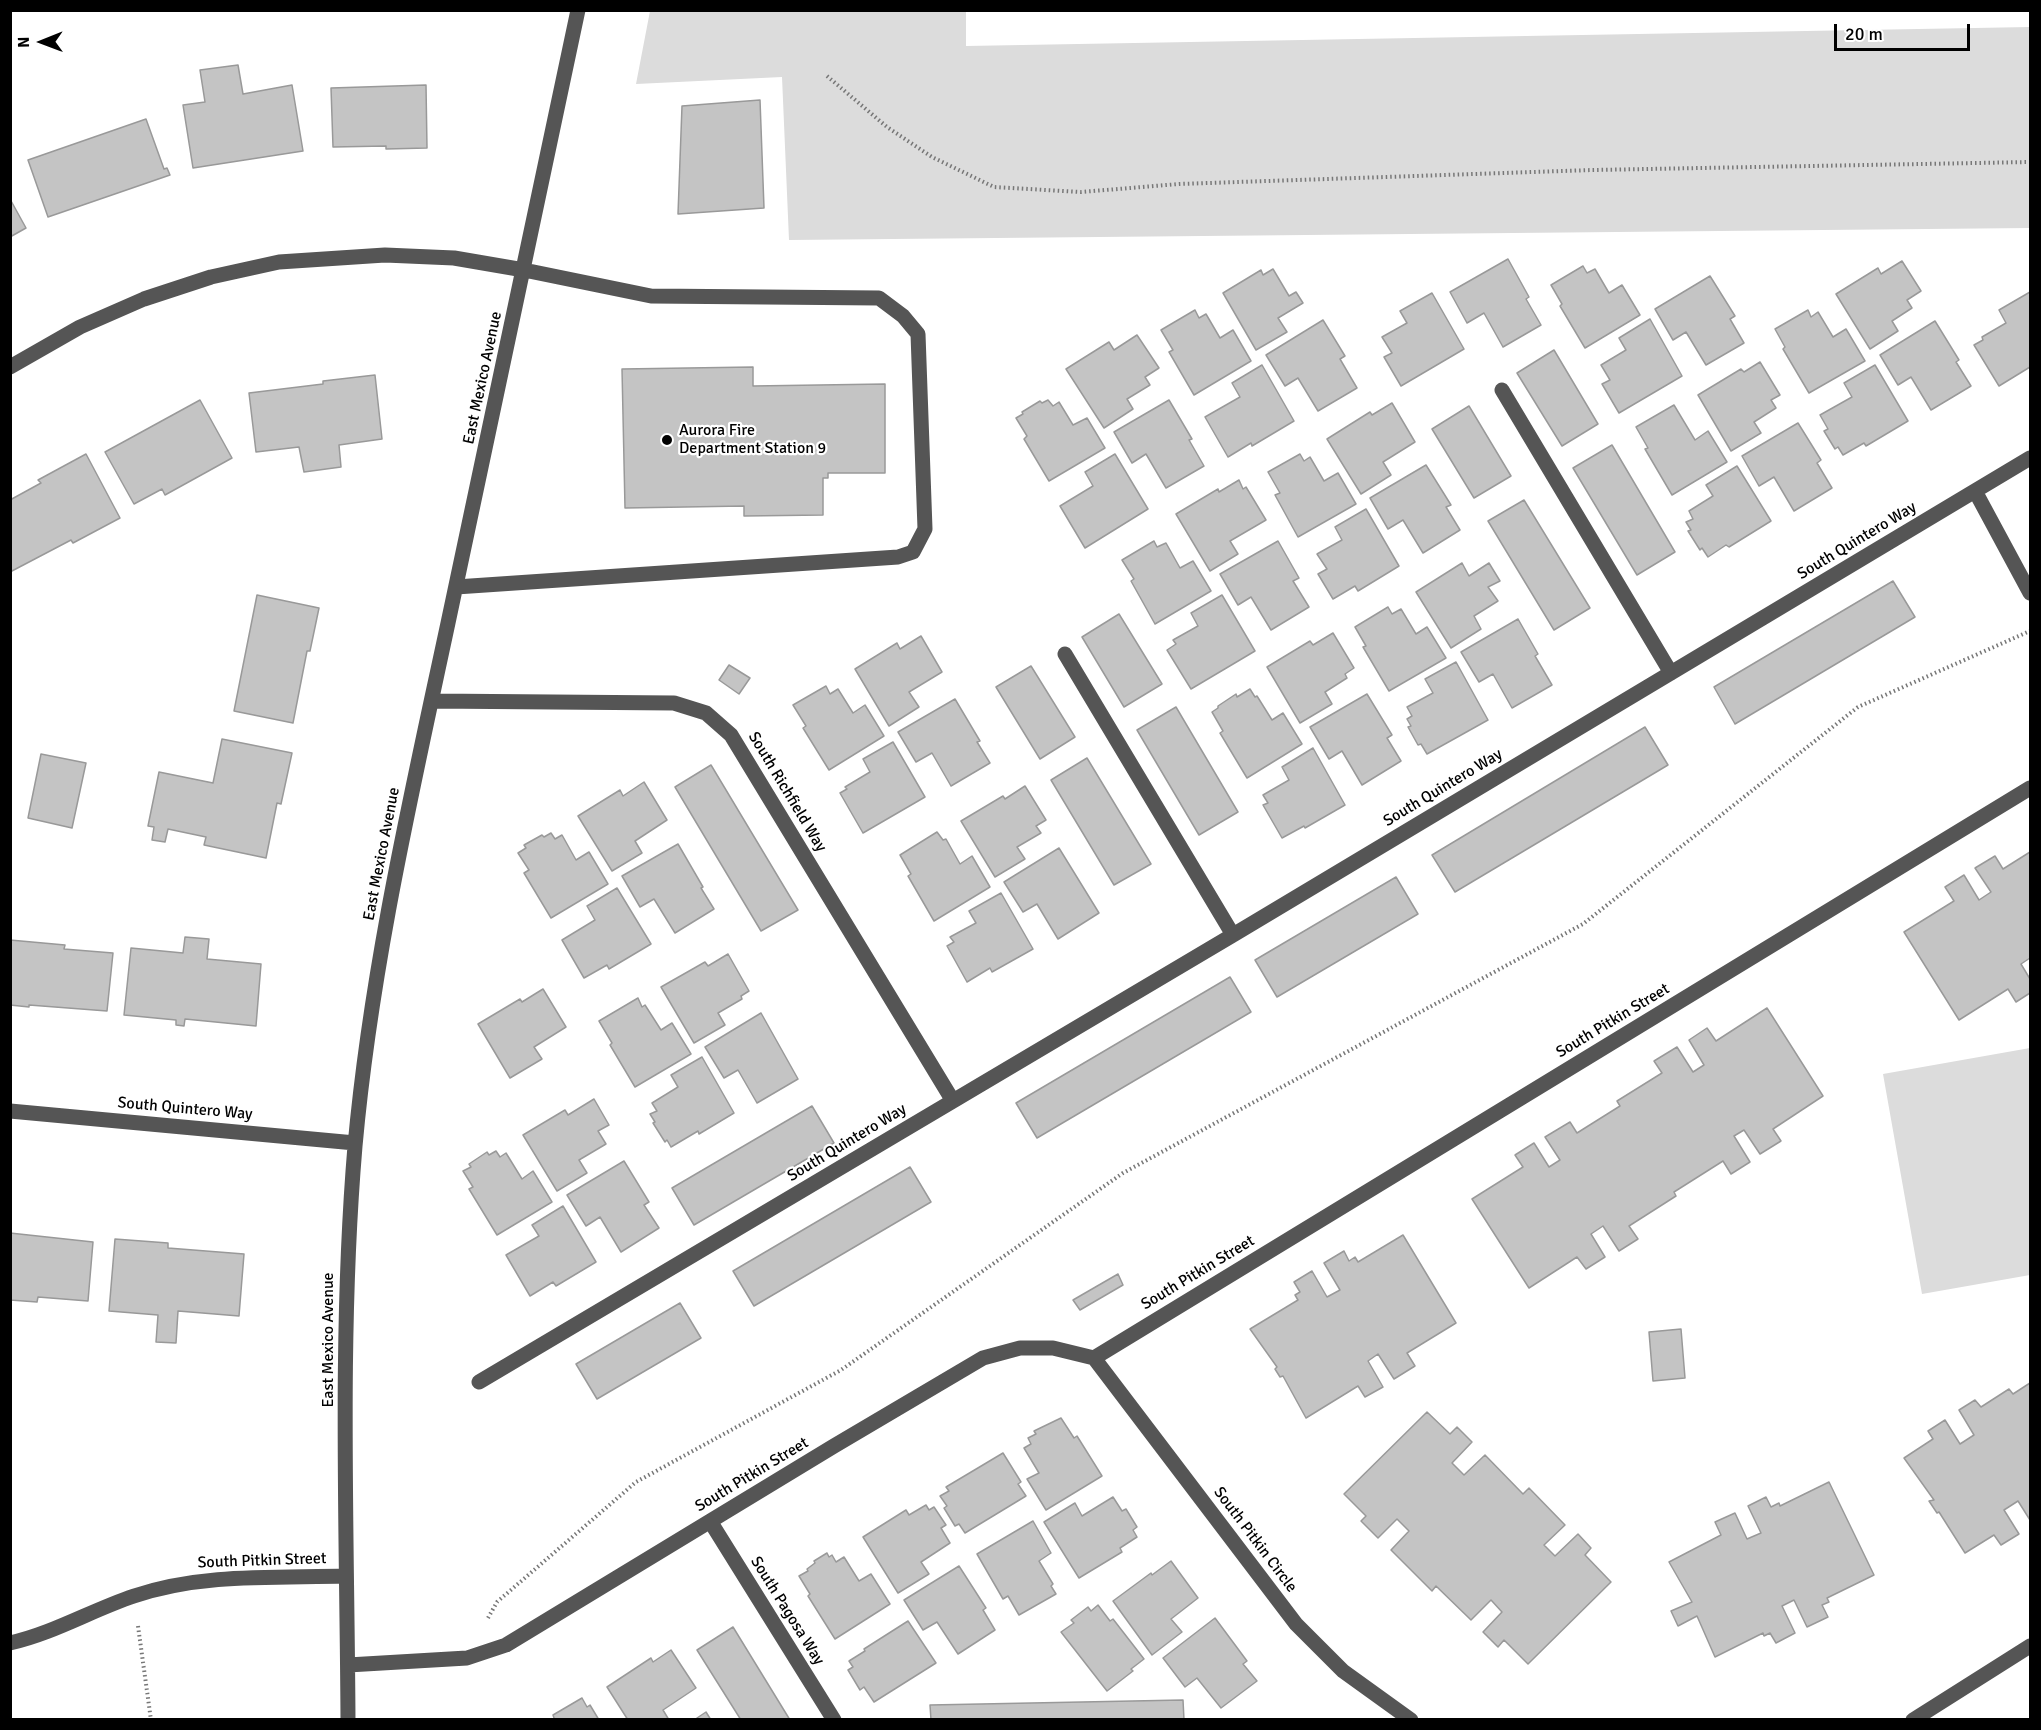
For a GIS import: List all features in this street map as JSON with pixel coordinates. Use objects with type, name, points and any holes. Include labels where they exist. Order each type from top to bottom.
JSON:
[{"type":"street","name":"East Mexico Avenue","points":[[348,1719],[346,1285],[355,1143],[371,1010],[401,845],[578,10]]},
{"type":"street","points":[[10,367],[81,327],[144,299],[211,277],[279,262],[385,255],[454,258],[651,296],[879,298],[903,316],[918,334],[925,529],[913,552],[898,557],[456,587]]},
{"type":"street","points":[[1502,390],[1671,673]]},
{"type":"street","name":"South Quintero Way","points":[[479,1382],[2031,458]]},
{"type":"street","points":[[1975,491],[2031,593]]},
{"type":"street","points":[[1065,654],[1233,935]]},
{"type":"street","name":"South Richfield Way","points":[[432,701],[674,703],[706,713],[731,735],[952,1101]]},
{"type":"street","name":"South Pitkin Street","points":[[348,1665],[467,1658],[506,1646],[983,1358],[1020,1348],[1053,1348],[1094,1358],[2031,788]]},
{"type":"street","name":"South Quintero Way","points":[[10,1111],[355,1143]]},
{"type":"street","name":"South Pitkin Circle","points":[[1094,1358],[1296,1624],[1343,1671],[1412,1719]]},
{"type":"street","name":"South Pagosa Way","points":[[710,1521],[834,1719]]},
{"type":"street","name":"South Pitkin Street","points":[[10,1642],[60,1628],[134,1596],[199,1580],[346,1576]]},
{"type":"street","points":[[1913,1719],[2031,1646]]},
{"type":"path","points":[[827,75],[887,127],[932,157],[994,187],[1081,192],[1179,183],[1580,170],[2031,162]]},
{"type":"path","points":[[467,1658],[497,1602],[636,1482],[841,1370],[1123,1173],[1583,924],[1858,707],[2031,631]]},
{"type":"path","points":[[134,1596],[151,1719]]},
{"type":"shaded area","points":[[650,11],[966,11],[966,46],[2030,27],[2030,228],[789,240],[782,77],[636,84]]},
{"type":"shaded area","points":[[2030,1048],[2030,1275],[1922,1294],[1883,1074]]},
{"type":"building","points":[[238,65],[243,94],[292,85],[303,151],[193,168],[183,105],[205,102],[200,70]]},
{"type":"building","points":[[426,85],[427,148],[333,147],[331,88]]},
{"type":"building","points":[[760,100],[764,208],[678,214],[682,106]]},
{"type":"building","points":[[146,119],[164,169],[167,168],[170,175],[48,217],[28,160]]},
{"type":"building","points":[[10,199],[26,228],[10,237]]},
{"type":"building","points":[[1508,259],[1541,325],[1503,347],[1484,313],[1467,323],[1450,292]]},
{"type":"building","points":[[1902,261],[1921,291],[1907,300],[1912,308],[1892,321],[1898,331],[1870,349],[1836,294],[1878,268],[1881,274]]},
{"type":"building","points":[[1583,266],[1587,273],[1595,269],[1609,293],[1622,285],[1640,315],[1585,348],[1560,306],[1562,304],[1551,285]]},
{"type":"building","points":[[1273,269],[1289,296],[1296,292],[1303,303],[1278,318],[1287,332],[1256,350],[1223,293],[1261,270],[1263,275]]},
{"type":"building","points":[[1710,276],[1735,316],[1730,319],[1744,343],[1706,365],[1686,332],[1673,340],[1655,309]]},
{"type":"building","points":[[2030,292],[2030,367],[1999,386],[1974,345],[1983,340],[1982,337],[2006,323],[1999,310]]},
{"type":"building","points":[[1432,293],[1464,349],[1401,386],[1384,357],[1392,353],[1382,337],[1407,323],[1400,311]]},
{"type":"building","points":[[1195,310],[1199,318],[1206,314],[1220,338],[1233,330],[1251,361],[1194,395],[1169,352],[1173,350],[1161,330]]},
{"type":"building","points":[[1808,310],[1811,317],[1818,312],[1833,337],[1846,329],[1865,361],[1809,393],[1783,349],[1785,347],[1775,329]]},
{"type":"building","points":[[1650,319],[1682,376],[1619,413],[1602,384],[1610,380],[1601,365],[1626,350],[1619,338]]},
{"type":"building","points":[[1323,320],[1345,356],[1340,359],[1357,388],[1318,411],[1298,378],[1285,386],[1266,355]]},
{"type":"building","points":[[1935,321],[1959,360],[1956,362],[1971,386],[1931,410],[1911,377],[1898,385],[1880,355]]},
{"type":"building","points":[[1137,335],[1159,368],[1145,377],[1150,385],[1127,399],[1133,409],[1104,428],[1066,369],[1109,342],[1114,350]]},
{"type":"building","points":[[1554,350],[1598,424],[1562,446],[1517,373]]},
{"type":"building","points":[[1760,362],[1780,395],[1771,400],[1776,408],[1754,422],[1761,433],[1731,451],[1698,395],[1741,369],[1744,372]]},
{"type":"building","points":[[1262,365],[1294,421],[1252,446],[1251,443],[1228,457],[1205,417],[1240,397],[1232,383]]},
{"type":"building","points":[[1875,365],[1908,421],[1866,446],[1864,443],[1843,455],[1838,447],[1835,449],[1824,431],[1828,429],[1820,415],[1852,397],[1844,383]]},
{"type":"building","points":[[753,367],[753,386],[885,384],[885,473],[828,473],[828,478],[823,478],[823,515],[744,516],[744,506],[625,508],[622,369]]},
{"type":"building","points":[[375,375],[382,439],[339,445],[341,467],[304,472],[299,447],[256,452],[249,393]]},
{"type":"building","points":[[200,400],[232,458],[165,495],[162,489],[134,504],[105,452]]},
{"type":"building","points":[[1048,400],[1053,406],[1059,402],[1073,425],[1087,418],[1105,448],[1049,481],[1024,439],[1027,436],[1016,418],[1040,401],[1042,403]]},
{"type":"building","points":[[1169,400],[1192,439],[1189,440],[1204,466],[1166,488],[1146,454],[1132,463],[1114,432]]},
{"type":"building","points":[[1392,403],[1415,442],[1383,462],[1391,475],[1361,494],[1327,439],[1370,412],[1372,415]]},
{"type":"building","points":[[1674,405],[1695,440],[1708,431],[1727,462],[1672,495],[1645,449],[1648,448],[1636,427]]},
{"type":"building","points":[[1469,406],[1511,476],[1474,498],[1432,429]]},
{"type":"building","points":[[1798,423],[1821,460],[1817,463],[1832,488],[1794,511],[1774,477],[1759,486],[1742,456]]},
{"type":"building","points":[[1612,445],[1675,552],[1637,575],[1573,468]]},
{"type":"building","points":[[86,454],[120,518],[73,543],[71,540],[10,572],[10,500],[41,483],[38,480]]},
{"type":"building","points":[[1115,454],[1148,509],[1085,548],[1060,506],[1093,486],[1085,472]]},
{"type":"building","points":[[1300,454],[1304,461],[1310,457],[1324,481],[1338,473],[1356,504],[1298,537],[1275,495],[1280,493],[1268,472]]},
{"type":"building","points":[[1426,465],[1451,505],[1446,507],[1460,530],[1423,553],[1403,520],[1388,529],[1370,498]]},
{"type":"building","points":[[1737,466],[1771,521],[1708,557],[1702,548],[1700,550],[1688,531],[1691,530],[1686,522],[1693,519],[1689,511],[1713,496],[1706,485]]},
{"type":"building","points":[[1239,480],[1243,489],[1246,487],[1266,520],[1230,541],[1238,554],[1210,571],[1176,514],[1218,489],[1219,492]]},
{"type":"building","points":[[1524,500],[1590,608],[1554,630],[1488,521]]},
{"type":"building","points":[[1366,509],[1399,566],[1358,591],[1355,586],[1333,599],[1318,574],[1327,569],[1317,554],[1342,540],[1335,527]]},
{"type":"building","points":[[1154,541],[1157,547],[1166,543],[1180,568],[1193,561],[1211,591],[1155,624],[1131,581],[1134,579],[1122,560]]},
{"type":"building","points":[[1278,541],[1299,578],[1293,581],[1309,607],[1271,630],[1251,597],[1238,605],[1220,574]]},
{"type":"building","points":[[1462,563],[1469,576],[1489,563],[1500,581],[1488,587],[1498,601],[1474,616],[1481,629],[1451,648],[1416,592]]},
{"type":"building","points":[[1893,581],[1915,617],[1735,724],[1714,687]]},
{"type":"building","points":[[257,595],[319,608],[310,651],[307,651],[293,723],[234,711]]},
{"type":"building","points":[[1222,595],[1255,651],[1191,689],[1167,650],[1176,644],[1173,640],[1198,626],[1191,613]]},
{"type":"building","points":[[1388,607],[1392,614],[1401,609],[1416,634],[1427,627],[1446,658],[1389,691],[1363,647],[1366,646],[1355,627]]},
{"type":"building","points":[[1119,614],[1162,684],[1124,707],[1082,637]]},
{"type":"building","points":[[1518,619],[1538,654],[1535,656],[1552,685],[1512,708],[1493,674],[1479,682],[1461,652]]},
{"type":"building","points":[[1333,633],[1354,668],[1345,674],[1347,678],[1325,692],[1332,704],[1300,723],[1267,667],[1310,641],[1313,645]]},
{"type":"building","points":[[921,636],[942,672],[909,692],[919,707],[889,726],[855,669],[897,643],[900,649]]},
{"type":"building","points":[[1456,662],[1488,720],[1427,754],[1421,744],[1418,745],[1408,727],[1411,726],[1407,719],[1412,716],[1407,707],[1433,693],[1425,679]]},
{"type":"building","points":[[729,665],[750,678],[739,694],[719,680]]},
{"type":"building","points":[[1031,666],[1075,737],[1040,759],[996,687]]},
{"type":"building","points":[[826,686],[830,694],[838,689],[853,713],[865,705],[884,736],[829,770],[803,728],[806,726],[793,705]]},
{"type":"building","points":[[1250,689],[1272,720],[1283,713],[1302,744],[1247,778],[1220,733],[1223,731],[1212,712],[1236,694],[1237,697]]},
{"type":"building","points":[[1367,694],[1392,735],[1387,738],[1401,761],[1362,785],[1342,751],[1329,759],[1310,727]]},
{"type":"building","points":[[955,699],[990,763],[951,786],[932,753],[916,762],[898,732]]},
{"type":"building","points":[[1176,707],[1238,812],[1199,835],[1137,730]]},
{"type":"building","points":[[1645,727],[1668,765],[1455,892],[1432,855]]},
{"type":"building","points":[[222,739],[292,753],[281,804],[277,803],[266,858],[204,845],[206,837],[168,829],[165,842],[152,840],[154,827],[148,826],[159,772],[213,783]]},
{"type":"building","points":[[893,742],[925,797],[863,833],[840,793],[847,789],[845,787],[870,772],[863,759]]},
{"type":"building","points":[[1313,748],[1345,805],[1305,828],[1304,826],[1282,838],[1263,805],[1268,803],[1263,795],[1289,780],[1282,767]]},
{"type":"building","points":[[41,754],[86,763],[72,828],[28,818]]},
{"type":"building","points":[[1087,758],[1151,864],[1114,885],[1051,780]]},
{"type":"building","points":[[711,765],[798,910],[761,931],[675,787]]},
{"type":"building","points":[[644,782],[667,820],[635,841],[642,853],[612,871],[578,816],[620,790],[623,796]]},
{"type":"building","points":[[1025,786],[1046,820],[1036,826],[1041,833],[1017,847],[1025,859],[995,877],[961,821],[1003,796],[1005,799]]},
{"type":"building","points":[[937,832],[943,840],[946,839],[960,864],[972,856],[990,887],[934,921],[908,876],[911,874],[900,855]]},
{"type":"building","points":[[551,833],[555,839],[562,835],[576,860],[589,852],[608,884],[551,918],[524,873],[529,870],[518,853],[526,848],[524,845],[542,835],[544,837]]},
{"type":"building","points":[[678,844],[714,909],[675,933],[654,899],[640,907],[622,876]]},
{"type":"building","points":[[1059,848],[1099,913],[1058,939],[1037,904],[1023,912],[1004,882]]},
{"type":"building","points":[[2030,852],[2030,958],[2021,964],[2030,979],[2030,993],[2016,1002],[2008,989],[1959,1020],[1904,932],[1954,901],[1945,887],[1964,875],[1979,900],[1991,892],[1975,868],[1995,856],[2003,869]]},
{"type":"building","points":[[1396,877],[1418,914],[1277,997],[1255,960]]},
{"type":"building","points":[[617,888],[651,944],[609,969],[607,965],[584,978],[562,940],[595,920],[587,906]]},
{"type":"building","points":[[1001,893],[1033,949],[992,972],[990,968],[967,982],[947,946],[954,942],[950,937],[976,923],[969,911]]},
{"type":"building","points":[[185,937],[209,939],[207,959],[261,964],[256,1026],[185,1019],[184,1026],[176,1025],[176,1020],[124,1015],[131,948],[183,953]]},
{"type":"building","points":[[10,940],[65,945],[64,949],[113,953],[107,1011],[10,1005]]},
{"type":"building","points":[[728,954],[749,991],[741,996],[742,999],[718,1013],[725,1025],[694,1043],[661,987],[705,962],[708,966]]},
{"type":"building","points":[[1230,977],[1251,1012],[1037,1138],[1016,1103]]},
{"type":"building","points":[[543,989],[566,1027],[534,1047],[542,1059],[510,1078],[478,1024],[520,999],[522,1002]]},
{"type":"building","points":[[638,998],[642,1007],[645,1005],[661,1030],[672,1023],[691,1054],[635,1087],[610,1045],[612,1043],[599,1021]]},
{"type":"building","points":[[1767,1008],[1823,1096],[1773,1129],[1781,1141],[1760,1154],[1744,1130],[1734,1136],[1750,1162],[1731,1174],[1723,1161],[1674,1192],[1676,1196],[1629,1226],[1638,1239],[1619,1251],[1603,1226],[1591,1234],[1605,1257],[1586,1269],[1577,1257],[1529,1288],[1472,1199],[1523,1167],[1515,1155],[1534,1143],[1549,1167],[1560,1160],[1545,1137],[1570,1122],[1577,1133],[1620,1106],[1617,1101],[1662,1073],[1654,1061],[1677,1047],[1693,1072],[1704,1065],[1689,1040],[1707,1028],[1716,1041]]},
{"type":"building","points":[[761,1013],[798,1079],[757,1103],[738,1070],[724,1078],[705,1047]]},
{"type":"building","points":[[702,1057],[734,1113],[699,1134],[698,1131],[671,1147],[653,1123],[655,1122],[650,1114],[657,1111],[652,1103],[678,1087],[671,1075]]},
{"type":"building","points":[[594,1099],[609,1125],[598,1131],[606,1144],[579,1160],[587,1173],[557,1191],[523,1135],[565,1110],[568,1115]]},
{"type":"building","points":[[812,1106],[834,1143],[694,1225],[672,1188]]},
{"type":"building","points":[[496,1151],[500,1157],[506,1153],[522,1179],[533,1171],[552,1202],[497,1235],[469,1189],[473,1187],[463,1171],[471,1167],[469,1164],[487,1152],[489,1155]]},
{"type":"building","points":[[624,1161],[649,1202],[644,1205],[659,1228],[621,1252],[600,1217],[586,1226],[567,1195]]},
{"type":"building","points":[[910,1167],[931,1202],[754,1306],[733,1271]]},
{"type":"building","points":[[563,1206],[596,1262],[556,1286],[553,1282],[530,1296],[506,1255],[539,1236],[532,1225]]},
{"type":"building","points":[[10,1233],[93,1242],[88,1301],[38,1297],[37,1302],[10,1300]]},
{"type":"building","points":[[1403,1235],[1456,1323],[1407,1353],[1415,1366],[1394,1379],[1378,1354],[1368,1361],[1383,1387],[1365,1397],[1358,1386],[1306,1418],[1283,1376],[1280,1377],[1275,1369],[1277,1367],[1250,1329],[1298,1300],[1295,1295],[1300,1292],[1294,1282],[1312,1271],[1327,1297],[1340,1290],[1324,1263],[1344,1251],[1349,1261],[1355,1257],[1358,1262]]},
{"type":"building","points":[[115,1239],[168,1243],[168,1248],[244,1254],[239,1316],[178,1311],[176,1343],[156,1342],[158,1315],[109,1311]]},
{"type":"building","points":[[1118,1274],[1123,1285],[1080,1310],[1073,1300]]},
{"type":"building","points":[[680,1303],[701,1338],[597,1399],[576,1364]]},
{"type":"building","points":[[1681,1329],[1685,1378],[1653,1381],[1649,1332]]},
{"type":"building","points":[[2030,1383],[2030,1520],[2018,1501],[2004,1510],[2019,1534],[2001,1545],[1994,1535],[1965,1553],[1939,1512],[1937,1513],[1929,1501],[1934,1500],[1904,1458],[1933,1439],[1928,1431],[1945,1420],[1960,1444],[1974,1435],[1959,1410],[1975,1400],[1981,1407],[2009,1389],[2013,1394]]},
{"type":"building","points":[[1427,1412],[1450,1434],[1457,1427],[1472,1442],[1452,1463],[1464,1475],[1485,1455],[1523,1494],[1529,1488],[1565,1525],[1544,1545],[1555,1556],[1578,1534],[1591,1548],[1585,1555],[1611,1582],[1528,1664],[1504,1640],[1498,1647],[1483,1632],[1502,1612],[1491,1600],[1471,1620],[1436,1586],[1432,1591],[1391,1550],[1409,1531],[1397,1519],[1378,1538],[1361,1521],[1366,1516],[1344,1494]]},
{"type":"building","points":[[1061,1418],[1074,1438],[1077,1436],[1102,1476],[1046,1510],[1027,1479],[1039,1473],[1024,1448],[1031,1444],[1028,1438],[1036,1434],[1034,1431]]},
{"type":"building","points":[[1003,1453],[1021,1482],[1018,1484],[1026,1496],[965,1533],[959,1524],[955,1526],[940,1496],[949,1491],[946,1487]]},
{"type":"building","points":[[1829,1482],[1874,1575],[1827,1598],[1829,1602],[1822,1605],[1828,1617],[1807,1627],[1794,1600],[1782,1606],[1795,1633],[1776,1643],[1770,1633],[1764,1636],[1763,1633],[1715,1657],[1697,1616],[1678,1626],[1671,1611],[1692,1602],[1669,1562],[1721,1535],[1715,1522],[1735,1513],[1747,1539],[1761,1533],[1748,1506],[1766,1497],[1771,1507],[1779,1503],[1780,1506]]},
{"type":"building","points":[[1113,1497],[1122,1511],[1126,1509],[1137,1527],[1133,1530],[1137,1537],[1120,1548],[1122,1552],[1079,1578],[1044,1522],[1075,1503],[1082,1516]]},
{"type":"building","points":[[926,1505],[929,1510],[934,1507],[946,1525],[941,1528],[950,1543],[921,1562],[929,1574],[898,1593],[863,1537],[906,1510],[909,1515]]},
{"type":"building","points":[[1033,1521],[1051,1553],[1039,1561],[1053,1584],[1051,1586],[1056,1594],[1019,1615],[1008,1596],[1003,1599],[977,1554]]},
{"type":"building","points":[[827,1553],[829,1557],[832,1555],[836,1562],[844,1557],[859,1581],[871,1574],[890,1604],[835,1639],[808,1596],[810,1594],[799,1576],[808,1571],[807,1569],[815,1563],[814,1561]]},
{"type":"building","points":[[1171,1561],[1198,1598],[1171,1619],[1182,1632],[1152,1655],[1113,1601]]},
{"type":"building","points":[[959,1566],[986,1608],[983,1610],[995,1630],[958,1654],[937,1622],[923,1630],[904,1600]]},
{"type":"building","points":[[1098,1605],[1110,1621],[1113,1619],[1144,1659],[1131,1669],[1133,1671],[1107,1691],[1061,1632],[1074,1623],[1071,1620],[1088,1607],[1091,1611]]},
{"type":"building","points":[[1215,1618],[1247,1661],[1243,1664],[1257,1681],[1221,1708],[1197,1678],[1185,1687],[1163,1658]]},
{"type":"building","points":[[908,1621],[936,1663],[874,1702],[864,1687],[860,1690],[848,1670],[853,1667],[849,1661]]},
{"type":"building","points":[[733,1627],[790,1720],[741,1720],[697,1650]]},
{"type":"building","points":[[671,1650],[696,1688],[663,1710],[669,1720],[628,1720],[607,1687],[651,1658],[653,1662]]},
{"type":"building","points":[[582,1698],[587,1707],[590,1705],[599,1720],[551,1720],[554,1718],[553,1715]]},
{"type":"building","points":[[1183,1700],[1184,1720],[931,1720],[930,1705]]},
{"type":"building","points":[[706,1712],[711,1720],[694,1720]]},
{"type":"place","name":"Aurora Fire Department Station 9","points":[[667,440]]}]
